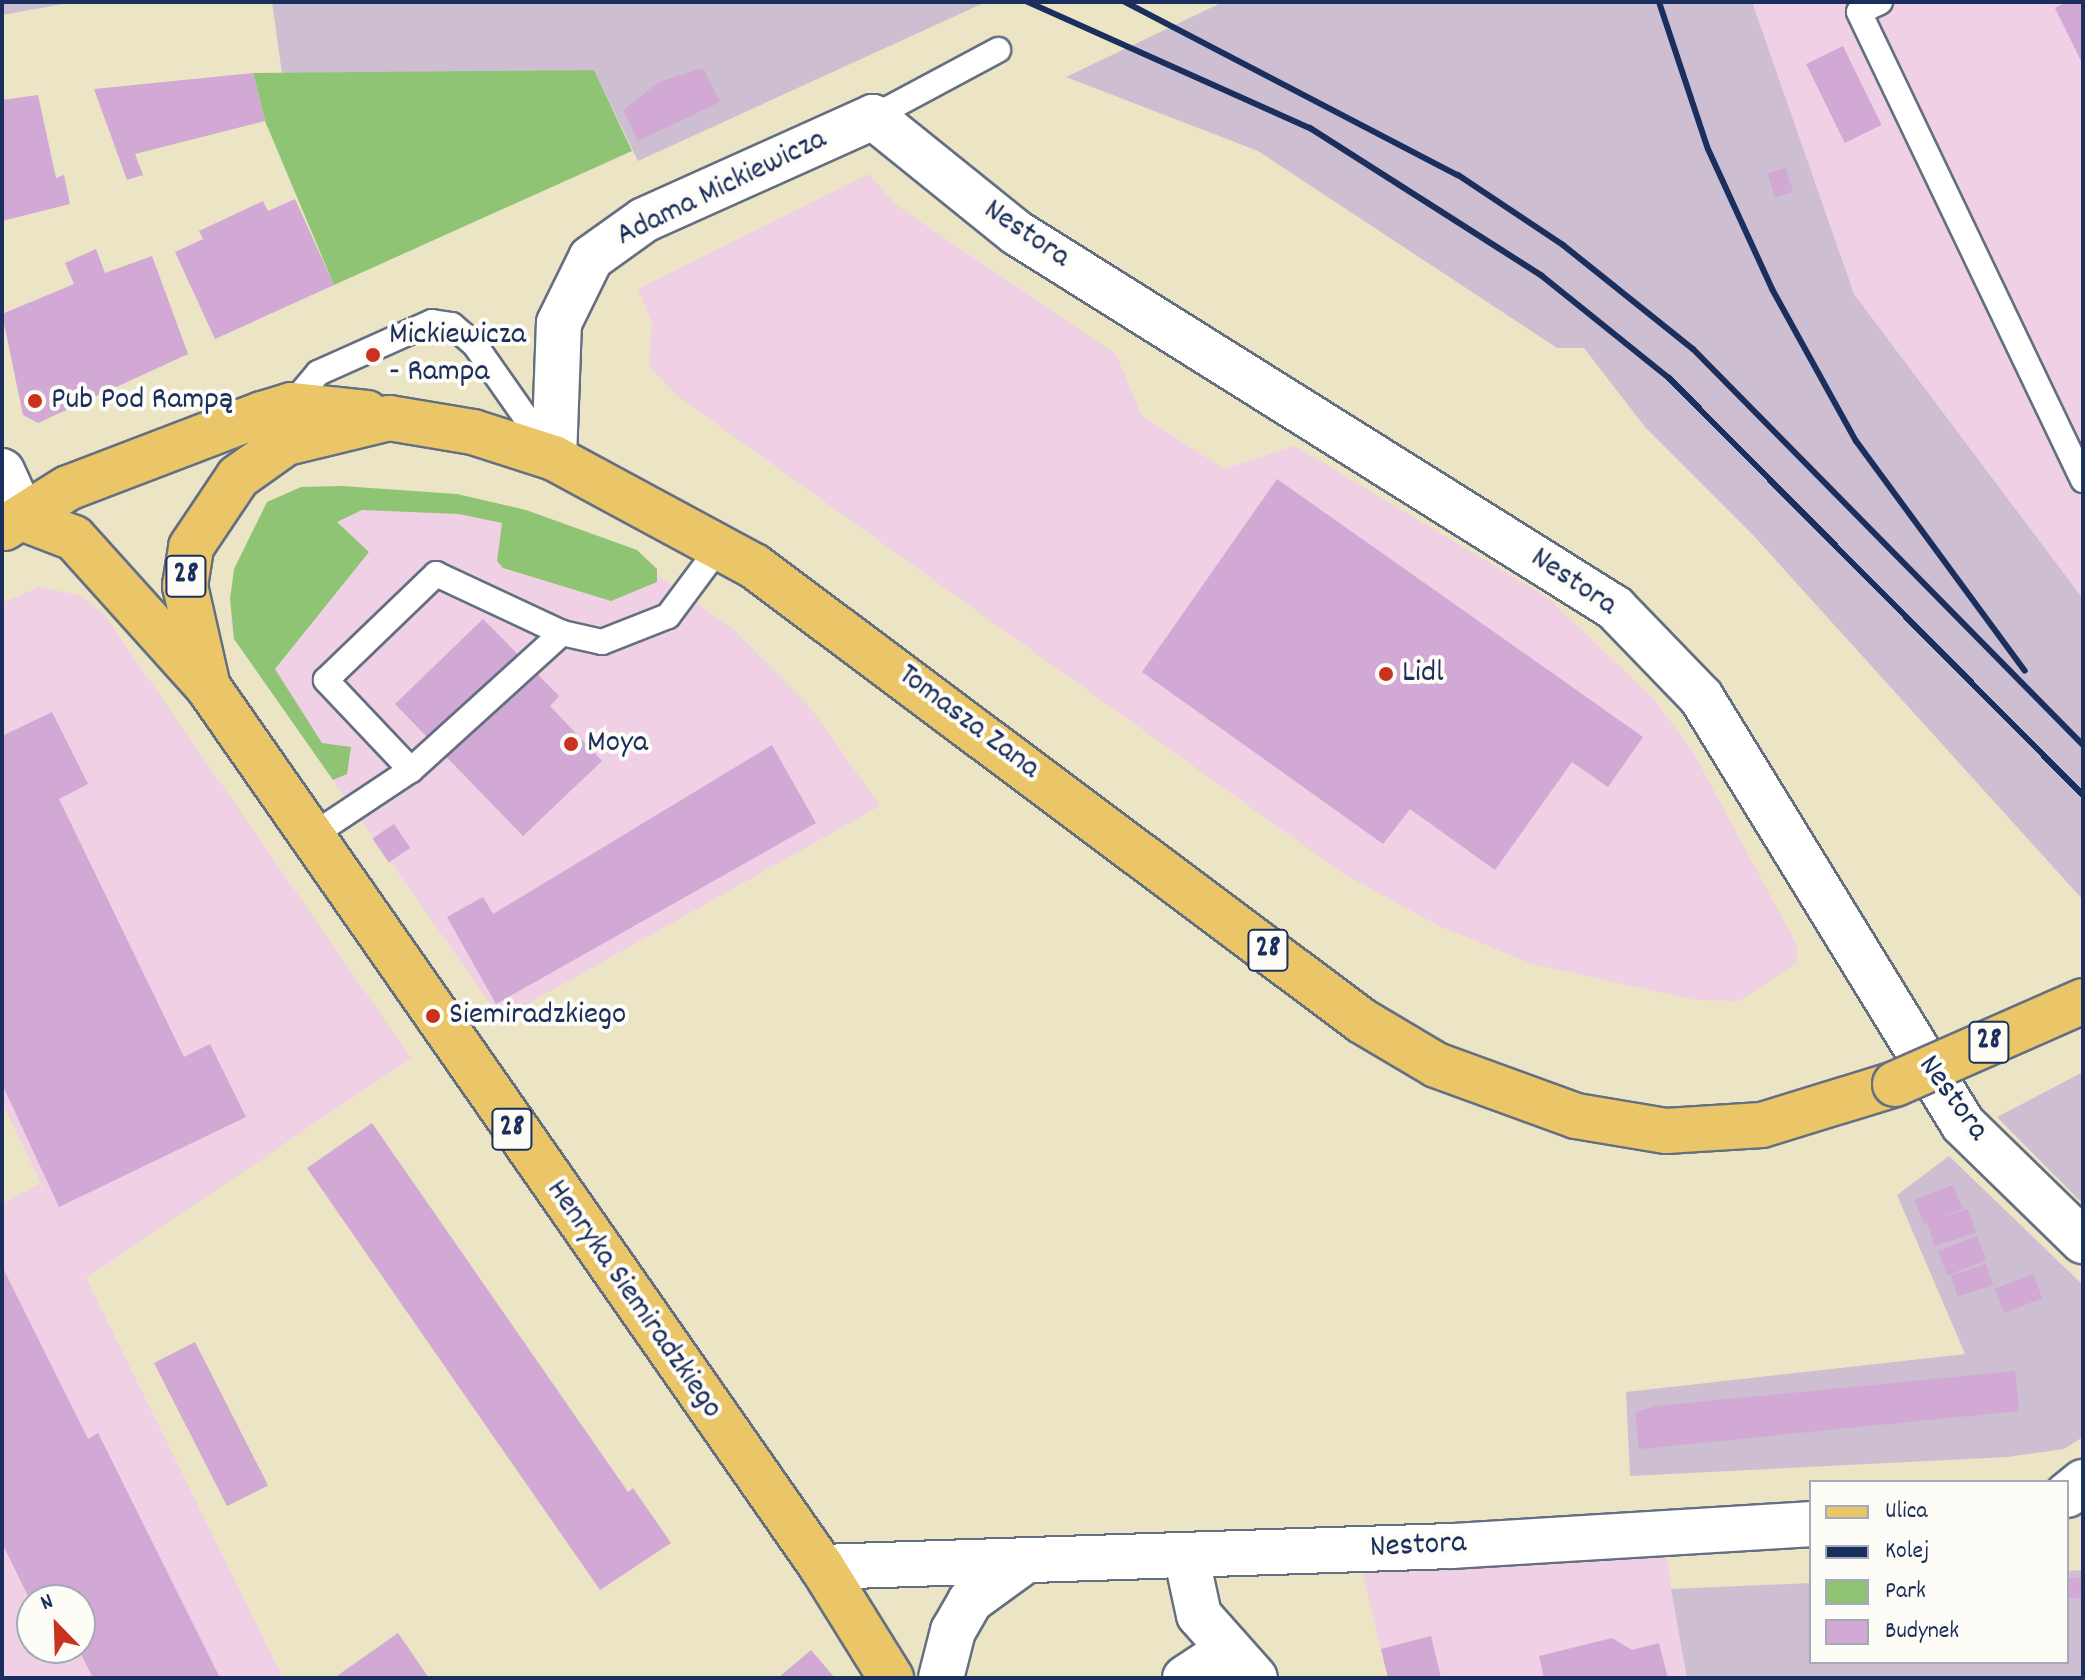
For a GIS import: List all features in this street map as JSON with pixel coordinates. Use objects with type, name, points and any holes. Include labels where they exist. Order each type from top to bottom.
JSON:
[{"type":"main road","name":"28","points":[[13,524],[68,488],[291,405],[389,418]]},
{"type":"main road","name":"Tomasza Zana","points":[[208,687],[185,586],[191,547],[210,515],[238,477],[286,443],[389,418],[554,458],[721,545],[1362,1021],[1436,1065],[1576,1116],[1666,1131],[1762,1125],[1895,1084],[2083,1001]]},
{"type":"main road","points":[[13,524],[74,538],[208,687]]},
{"type":"main road","name":"Henryka Siemiradzkiego","points":[[208,687],[822,1567],[891,1678]]},
{"type":"street","name":"Adama Mickiewicza","points":[[554,458],[559,323],[591,258],[644,220],[873,117]]},
{"type":"street","name":"Nestora","points":[[873,117],[1017,233],[1615,608],[1701,697],[1963,1124],[2083,1241]]},
{"type":"street","points":[[2,471],[13,524]]},
{"type":"street","name":"Nestora","points":[[822,1567],[1186,1555],[1809,1524]]},
{"type":"street","points":[[1185,1678],[1241,1664],[1196,1606],[1186,1555]]},
{"type":"street","points":[[941,1678],[953,1631],[970,1601],[1025,1561]]},
{"type":"lane","points":[[1880,2],[1859,12],[2083,480]]},
{"type":"lane","name":"Adama Mickiewicza","points":[[873,117],[998,50]]},
{"type":"lane","points":[[291,405],[318,373],[432,322],[452,325],[475,345],[554,458]]},
{"type":"lane","points":[[411,770],[326,680],[436,574],[562,633],[602,642],[650,628],[680,605],[721,545]]},
{"type":"lane","points":[[310,837],[411,770],[562,633]]},
{"type":"shaded area","points":[[2,2],[74,2],[2,15]]},
{"type":"shaded area","points":[[272,2],[986,2],[638,161],[594,70],[282,74]]},
{"type":"shaded area","points":[[1223,2],[1752,2],[1854,294],[2083,599],[2083,900],[1753,535],[1645,427],[1584,348],[1557,348],[1258,151],[1066,77]]},
{"type":"shaded area","points":[[1751,2],[2083,2],[2083,599],[1854,294]]},
{"type":"shaded area","name":"Lidl","points":[[869,174],[896,205],[1116,354],[1142,416],[1224,469],[1295,446],[1548,598],[1654,699],[1693,752],[1797,945],[1797,963],[1739,1001],[1695,1000],[1532,964],[1439,926],[1342,873],[676,395],[649,367],[652,323],[638,289]]},
{"type":"shaded area","name":"Moya","points":[[337,505],[465,510],[585,542],[659,576],[734,630],[810,707],[880,806],[501,1019],[234,639],[230,619]]},
{"type":"shaded area","points":[[40,587],[78,595],[103,613],[411,1058],[86,1278],[283,1678],[2,1678],[2,1204],[39,1184],[45,1192],[2,1102],[2,603]]},
{"type":"shaded area","points":[[2083,1072],[2083,1204],[1997,1117]]},
{"type":"shaded area","points":[[1949,1156],[2083,1285],[2083,1437],[2064,1449],[2007,1457],[1630,1476],[1626,1392],[1965,1354],[1897,1195]]},
{"type":"shaded area","points":[[1662,1531],[1687,1678],[1388,1678],[1357,1550]]},
{"type":"shaded area","points":[[2083,1570],[2083,1678],[1687,1678],[1671,1589],[1809,1583],[1809,1664],[2069,1664],[2069,1571]]},
{"type":"green space","points":[[594,70],[632,151],[334,285],[265,121],[253,73]]},
{"type":"green space","points":[[342,486],[457,494],[526,510],[637,550],[657,569],[657,582],[611,601],[503,568],[497,561],[502,523],[459,514],[362,510],[337,522],[369,552],[275,669],[322,743],[351,747],[347,774],[333,780],[234,639],[230,599],[234,569],[267,502],[301,487]]},
{"type":"building","points":[[2067,2],[2083,2],[2083,65],[2055,8]]},
{"type":"building","points":[[1843,46],[1882,125],[1845,143],[1806,64]]},
{"type":"building","points":[[703,68],[720,102],[638,141],[623,110],[659,82]]},
{"type":"building","points":[[253,73],[265,121],[135,154],[143,175],[127,180],[94,89]]},
{"type":"building","points":[[38,95],[56,178],[64,175],[70,204],[2,221],[2,100]]},
{"type":"building","points":[[1786,168],[1793,192],[1775,197],[1768,173]]},
{"type":"building","points":[[295,199],[334,285],[215,339],[175,252],[203,239],[199,231],[263,201],[268,211]]},
{"type":"building","points":[[96,249],[105,273],[152,256],[188,354],[38,423],[23,415],[2,314],[74,284],[65,263]]},
{"type":"building","name":"Lidl","points":[[1277,479],[1643,737],[1608,787],[1572,762],[1495,870],[1410,809],[1383,844],[1142,672]]},
{"type":"building","points":[[483,619],[559,696],[550,706],[602,761],[523,836],[395,704]]},
{"type":"building","points":[[52,712],[88,784],[59,799],[184,1057],[210,1044],[246,1117],[59,1207],[2,1084],[2,736]]},
{"type":"building","points":[[772,745],[816,823],[496,1004],[447,917],[483,897],[493,914]]},
{"type":"building","points":[[394,824],[410,848],[389,863],[372,839]]},
{"type":"building","points":[[372,1123],[628,1492],[633,1488],[671,1543],[600,1590],[307,1168]]},
{"type":"building","points":[[1953,1185],[1962,1209],[1924,1224],[1915,1200]]},
{"type":"building","points":[[1968,1209],[1976,1233],[1935,1246],[1927,1222]]},
{"type":"building","points":[[1977,1236],[1986,1260],[1947,1275],[1938,1251]]},
{"type":"building","points":[[1986,1264],[1993,1285],[1958,1296],[1951,1275]]},
{"type":"building","points":[[2,1266],[88,1439],[98,1433],[220,1678],[93,1678],[86,1664],[96,1664],[96,1584],[22,1584],[2,1543]]},
{"type":"building","points":[[2033,1274],[2042,1298],[2004,1313],[1995,1289]]},
{"type":"building","points":[[195,1342],[268,1485],[227,1506],[154,1363]]},
{"type":"building","points":[[2015,1371],[2019,1411],[1639,1449],[1635,1412],[1657,1406]]},
{"type":"building","points":[[2069,1578],[2083,1578],[2083,1598],[2069,1598]]},
{"type":"building","points":[[398,1633],[429,1678],[334,1678]]},
{"type":"building","points":[[1431,1636],[1441,1678],[1388,1678],[1381,1649]]},
{"type":"building","points":[[1612,1638],[1632,1650],[1659,1643],[1668,1678],[1544,1678],[1539,1656]]},
{"type":"building","points":[[811,1650],[835,1678],[778,1678]]},
{"type":"railway","points":[[1028,2],[1310,128],[1542,276],[1669,378],[2083,795]]},
{"type":"railway","points":[[1125,2],[1458,175],[1563,245],[1693,349],[2083,745]]},
{"type":"railway","points":[[1659,2],[1708,149],[1772,289],[1856,441],[2025,671]]},
{"type":"place","name":"Mickiewicza - Rampa","points":[[373,355]]},
{"type":"place","name":"Pub Pod Rampą","points":[[35,401]]},
{"type":"place","name":"Lidl","points":[[1386,674]]},
{"type":"place","name":"Moya","points":[[571,744]]},
{"type":"place","name":"Siemiradzkiego","points":[[433,1016]]}]
